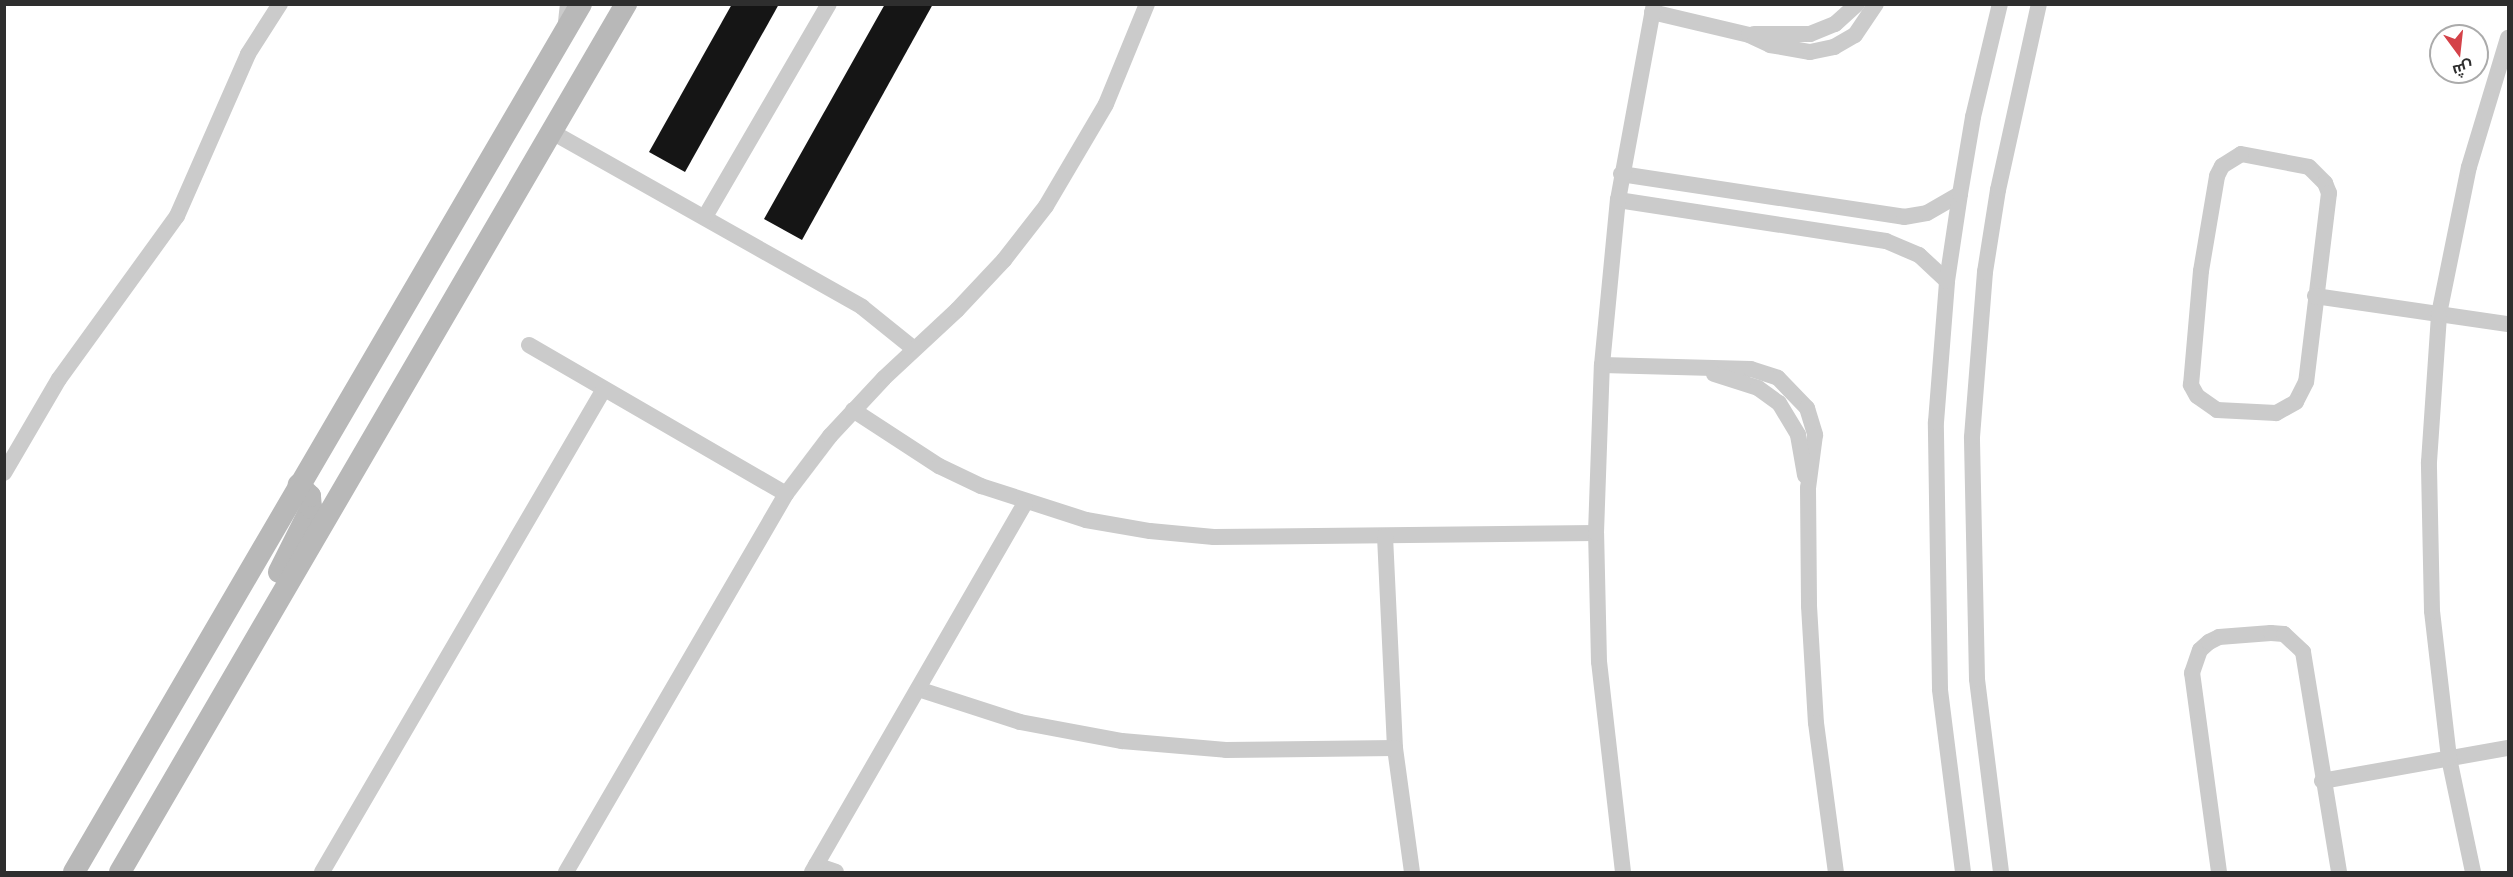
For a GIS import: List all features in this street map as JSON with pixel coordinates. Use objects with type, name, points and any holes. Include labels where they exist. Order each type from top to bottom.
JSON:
[{"type":"street","points":[[4,473],[59,379],[177,216],[248,54],[280,4]]},
{"type":"street","points":[[74,873],[581,4]]},
{"type":"street","points":[[120,873],[626,4]]},
{"type":"street","points":[[706,215],[829,4]]},
{"type":"street","points":[[566,873],[786,494],[853,410],[1004,260],[1046,206],[1106,104],[1148,4]]},
{"type":"street","points":[[1749,35],[1816,32],[1835,24],[1857,4]]},
{"type":"street","points":[[1623,873],[1599,662],[1596,533],[1602,366],[1618,200],[1653,8],[1749,35],[1770,45],[1822,50],[1855,35],[1876,4]]},
{"type":"street","points":[[1963,873],[1949,781],[1936,597],[1936,422],[1947,281],[1960,194],[1973,117],[2000,4]]},
{"type":"street","points":[[2001,873],[1977,680],[1972,436],[1984,284],[1998,190],[2039,4]]},
{"type":"street","points":[[2472,873],[2449,758],[2432,611],[2429,485],[2439,314],[2469,167],[2508,38]]},
{"type":"street","points":[[552,132],[706,215],[862,307],[914,349]]},
{"type":"street","points":[[2253,154],[2309,167],[2325,183],[2329,204],[2315,296],[2306,382],[2296,402],[2287,409],[2265,414],[2217,410],[2197,396],[2189,373],[2201,271],[2217,176],[2231,159],[2253,154]]},
{"type":"street","points":[[1621,174],[1904,217],[1927,213],[1960,194]]},
{"type":"street","points":[[1618,200],[1897,244],[1919,255],[1947,281]]},
{"type":"street","points":[[1788,226],[1792,200]]},
{"type":"street","points":[[2315,296],[2508,324]]},
{"type":"street","points":[[529,345],[786,494]]},
{"type":"street","points":[[1602,366],[1765,372],[1799,396],[1815,435],[1808,488],[1809,606],[1816,723],[1836,873]]},
{"type":"street","points":[[322,873],[604,389]]},
{"type":"street","points":[[853,410],[939,466],[1025,503],[1150,531],[1214,537],[1596,533]]},
{"type":"street","points":[[276,603],[283,560],[311,508],[310,496],[299,485]]},
{"type":"street","points":[[836,873],[814,869],[1025,503]]},
{"type":"street","points":[[1385,536],[1395,748],[1412,873]]},
{"type":"street","points":[[2219,873],[2192,672],[2200,650],[2219,637],[2271,633],[2295,641],[2306,664],[2322,781],[2339,873]]},
{"type":"street","points":[[918,689],[1020,722],[1122,741],[1226,750],[1395,748]]},
{"type":"street","points":[[2322,781],[2508,748]]},
{"type":"lane","points":[[560,41],[564,4]]},
{"type":"building","points":[[732,4],[779,4],[685,172],[649,152]]},
{"type":"building","points":[[885,4],[933,4],[802,240],[764,219]]}]
